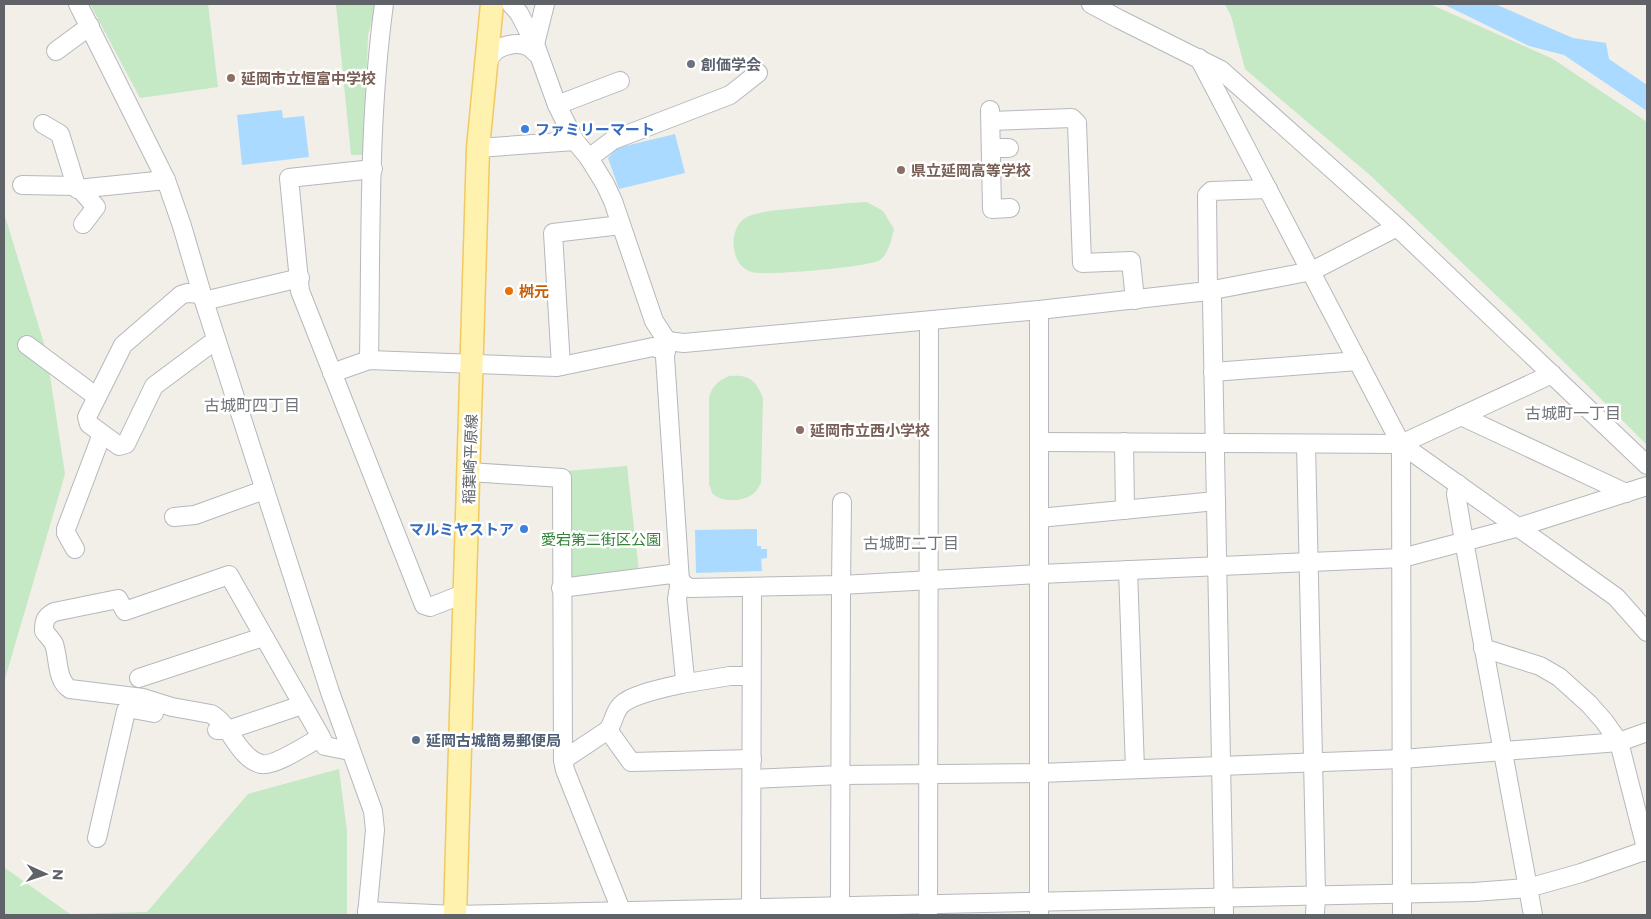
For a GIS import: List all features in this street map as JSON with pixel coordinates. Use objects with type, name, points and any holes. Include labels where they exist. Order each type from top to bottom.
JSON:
[{"type":"main road","name":"稲葉崎平原線","points":[[455,915],[478,148],[492,4]]},
{"type":"street","points":[[78,4],[166,180],[264,490],[350,751],[373,811],[375,830],[367,913],[455,915],[751,912],[840,906],[928,909],[1134,907],[1224,896],[1474,892],[1528,888],[1647,851],[1619,742],[1589,704],[1559,677],[1540,666],[1483,648]]},
{"type":"street","points":[[369,360],[373,169],[378,51],[384,4]]},
{"type":"street","points":[[511,4],[519,13],[536,50],[557,105],[575,141],[589,158],[605,184],[654,321],[666,346],[680,581],[677,599],[685,679],[681,684]]},
{"type":"street","points":[[536,50],[545,4]]},
{"type":"street","points":[[1092,4],[1220,70],[1398,228],[1647,465]]},
{"type":"street","points":[[56,51],[90,26]]},
{"type":"street","points":[[485,75],[491,56],[506,45],[520,44],[536,50]]},
{"type":"street","points":[[1199,58],[1401,444],[1402,915]]},
{"type":"street","points":[[589,158],[613,140],[730,95],[758,73]]},
{"type":"street","points":[[557,105],[620,81]]},
{"type":"street","points":[[1010,208],[992,209],[990,115],[1072,118],[1077,123],[1082,263],[1131,261],[1134,300]]},
{"type":"street","points":[[43,124],[60,134],[78,188],[96,208],[83,224]]},
{"type":"street","points":[[478,148],[575,141]]},
{"type":"street","points":[[991,148],[1009,148]]},
{"type":"street","points":[[373,169],[289,178],[300,291],[424,605],[430,607],[466,593]]},
{"type":"street","points":[[22,185],[78,188],[166,180]]},
{"type":"street","points":[[1224,915],[1212,300],[1208,291],[1206,195],[1211,191],[1268,189]]},
{"type":"street","points":[[561,366],[552,233],[621,225]]},
{"type":"street","points":[[332,373],[369,360],[561,366],[653,347],[684,343],[929,321],[1208,291],[1312,271],[1398,228]]},
{"type":"street","points":[[217,343],[209,345],[154,386],[126,444],[119,446],[89,424],[87,417],[123,345],[181,295],[187,293],[203,298],[300,278]]},
{"type":"street","points":[[1038,310],[1040,442],[1039,908]]},
{"type":"street","points":[[928,909],[929,321]]},
{"type":"street","points":[[27,344],[97,397]]},
{"type":"street","points":[[1213,372],[1358,361]]},
{"type":"street","points":[[1040,442],[1401,444],[1552,374]]},
{"type":"street","points":[[1461,416],[1626,493]]},
{"type":"street","points":[[75,549],[66,533],[66,529],[102,434]]},
{"type":"street","points":[[1124,442],[1126,510]]},
{"type":"street","points":[[1306,444],[1315,915]]},
{"type":"street","points":[[1401,444],[1616,597],[1647,632]]},
{"type":"street","points":[[469,472],[562,478],[563,760],[565,770],[622,913]]},
{"type":"street","points":[[1458,484],[1456,494],[1464,541],[1533,915]]},
{"type":"street","points":[[561,588],[671,574],[689,588],[752,587],[840,585],[1402,558],[1518,527],[1647,486]]},
{"type":"street","points":[[174,517],[195,515],[264,490]]},
{"type":"street","points":[[1040,518],[1216,501]]},
{"type":"street","points":[[840,906],[840,585],[842,502]]},
{"type":"street","points":[[1128,570],[1135,769]]},
{"type":"street","points":[[321,738],[270,764],[260,764],[245,755],[228,730],[212,714],[172,707],[143,698],[70,689],[65,686],[53,644],[44,631],[44,623],[47,616],[54,612],[118,600],[125,611],[229,575],[263,637],[321,738],[325,746],[350,751]]},
{"type":"street","points":[[751,912],[752,587]]},
{"type":"street","points":[[139,678],[263,637]]},
{"type":"street","points":[[563,760],[608,730],[621,705],[630,699],[681,684],[730,676],[752,676]]},
{"type":"street","points":[[97,838],[126,711],[133,709],[207,723],[219,731],[228,730],[302,705]]},
{"type":"street","points":[[608,730],[631,762],[752,759]]},
{"type":"street","points":[[752,779],[1135,769],[1402,758],[1619,742],[1647,732]]},
{"type":"green space","points":[[90,4],[208,4],[218,87],[140,98]]},
{"type":"green space","points":[[336,4],[377,4],[368,35],[364,155],[351,155]]},
{"type":"green space","points":[[1225,4],[1430,4],[1553,59],[1647,122],[1647,445],[1519,317],[1371,176],[1245,69],[1231,16]]},
{"type":"green space","points":[[867,202],[883,211],[894,229],[888,250],[880,260],[839,268],[761,273],[745,269],[735,255],[734,237],[736,229],[747,217],[773,211]]},
{"type":"green space","points":[[4,213],[46,350],[65,474],[4,682]]},
{"type":"green space","points":[[729,376],[742,376],[751,379],[758,387],[763,398],[761,483],[750,496],[739,500],[727,500],[716,496],[712,493],[709,485],[709,398],[716,384]]},
{"type":"green space","name":"愛宕第二街区公園","points":[[627,466],[639,572],[568,580],[567,471]]},
{"type":"green space","points":[[4,758],[5,868],[70,914],[147,912],[248,794],[339,769],[347,831],[347,915],[4,915]]},
{"type":"water","points":[[1443,4],[1495,4],[1573,38],[1606,43],[1609,59],[1647,85],[1647,111],[1564,55],[1529,46]]},
{"type":"water","points":[[282,110],[283,118],[304,116],[309,157],[242,165],[237,115]]},
{"type":"water","points":[[675,134],[685,173],[619,189],[608,158],[617,148]]},
{"type":"water","points":[[757,529],[757,546],[761,546],[761,549],[767,549],[767,558],[761,559],[762,571],[696,573],[695,530]]},
{"type":"place","name":"創価学会","points":[[691,64]]},
{"type":"place","name":"延岡市立恒富中学校","points":[[231,78]]},
{"type":"place","name":"ファミリーマート","points":[[525,129]]},
{"type":"place","name":"県立延岡高等学校","points":[[901,170]]},
{"type":"place","name":"桝元","points":[[509,291]]},
{"type":"place","name":"延岡市立西小学校","points":[[800,430]]},
{"type":"place","name":"マルミヤストア","points":[[524,529]]},
{"type":"place","name":"延岡古城簡易郵便局","points":[[416,740]]},
{"type":"district","name":"古城町四丁目","points":[[252,405]]},
{"type":"district","name":"古城町一丁目","points":[[1573,413]]},
{"type":"district","name":"古城町二丁目","points":[[911,543]]}]
